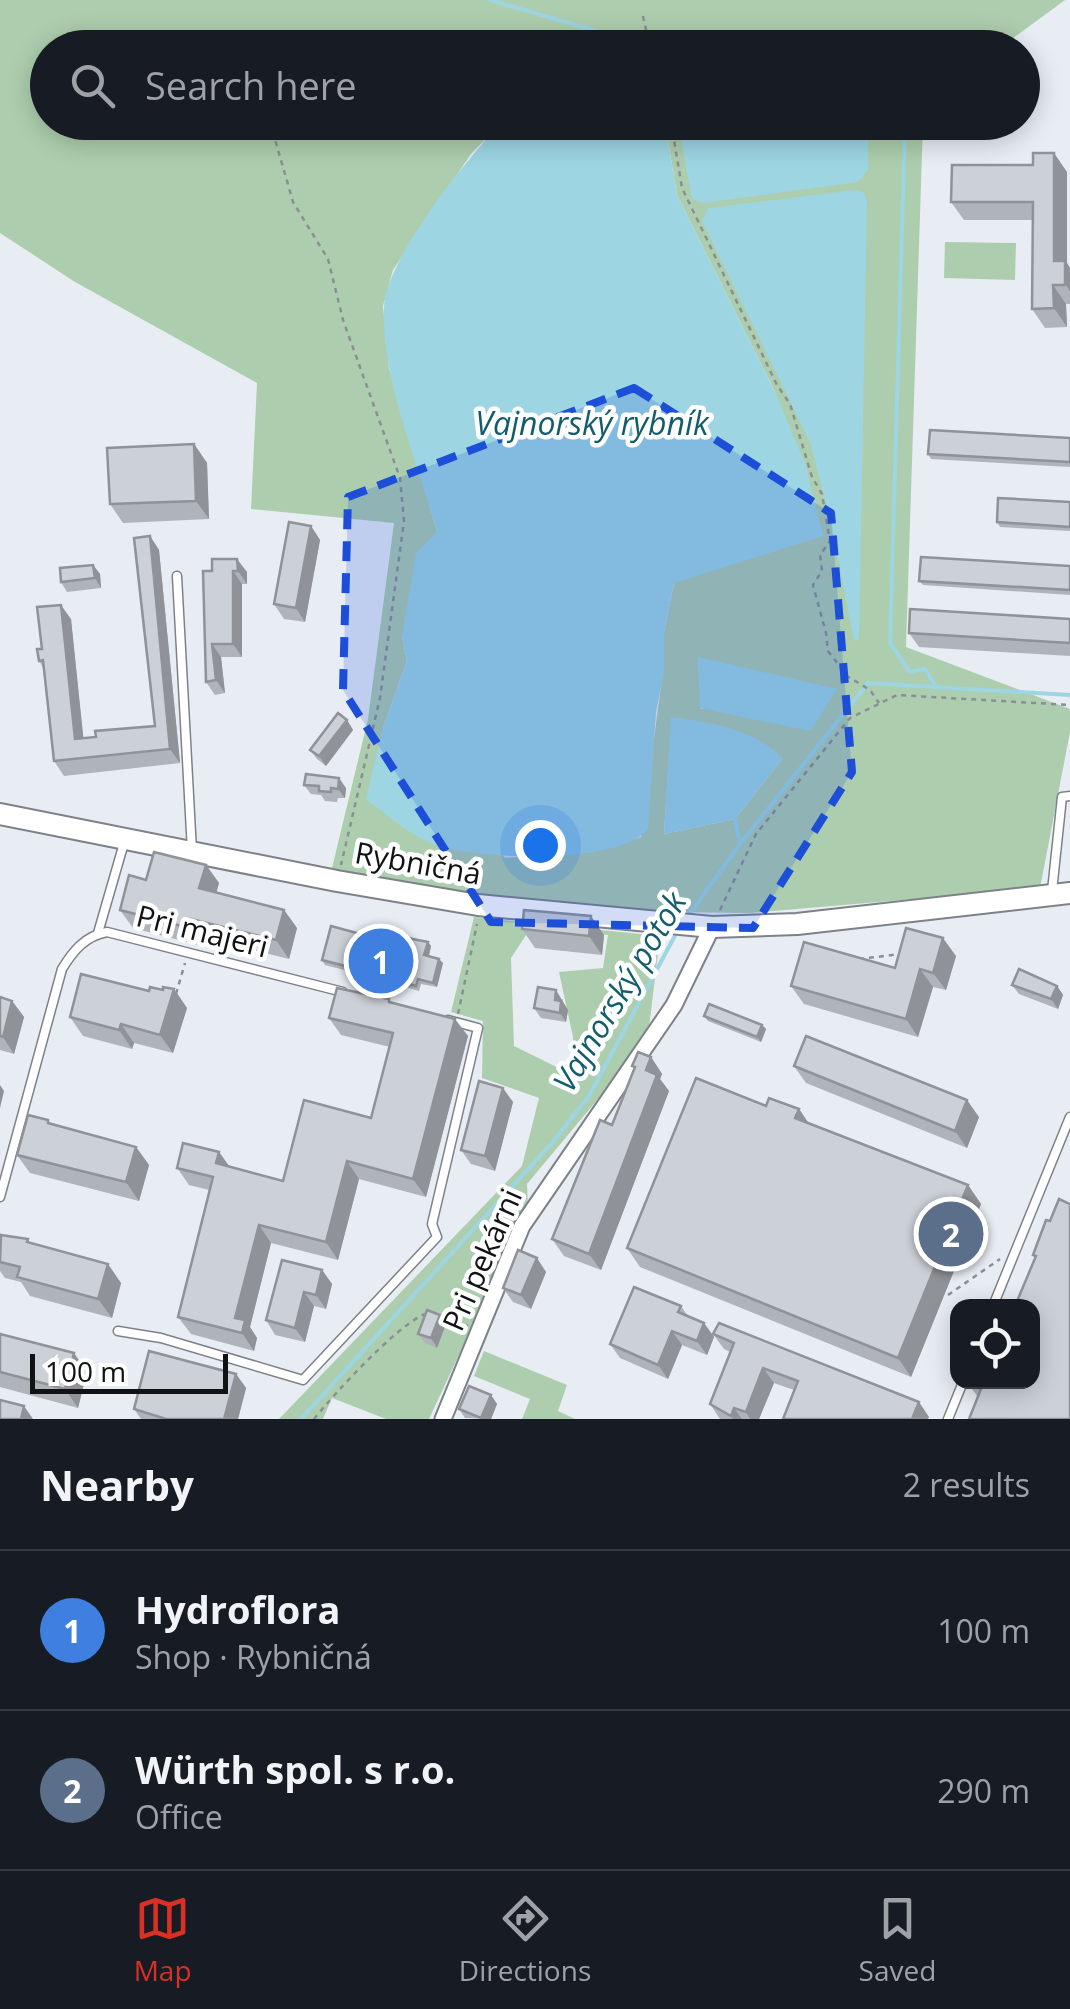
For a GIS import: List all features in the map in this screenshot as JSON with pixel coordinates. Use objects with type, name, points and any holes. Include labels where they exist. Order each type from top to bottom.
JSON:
[{"type":"main road","name":"Rybničná","points":[[0,814],[489,907],[694,925],[797,924],[1061,894]]},
{"type":"street","name":"Pri pekárni","points":[[443,1419],[522,1226],[674,1005],[694,925]]},
{"type":"lane","points":[[177,576],[192,852]]},
{"type":"lane","points":[[1061,894],[1059,824],[1065,810],[1062,797],[1070,796]]},
{"type":"lane","points":[[1059,824],[1070,823]]},
{"type":"lane","points":[[98,934],[125,838]]},
{"type":"lane","name":"Pri majeri","points":[[0,1197],[62,969],[73,951],[98,934],[107,932],[353,994]]},
{"type":"lane","points":[[118,1331],[160,1338],[303,1380],[438,1237],[432,1224],[478,1028],[441,1018]]},
{"type":"lane","points":[[996,1299],[1070,1117]]},
{"type":"lane","points":[[948,1419],[960,1389]]},
{"type":"path","points":[[643,16],[646,30]]},
{"type":"path","points":[[275,140],[293,202],[328,259],[344,320],[400,478],[404,521],[380,698],[337,881]]},
{"type":"path","points":[[674,140],[682,188],[777,385],[790,404],[812,477],[822,494],[830,541],[820,555],[822,571],[812,585],[828,651],[847,676],[870,690],[879,703]]},
{"type":"path","points":[[694,925],[756,834],[850,718],[897,695],[1070,705]]},
{"type":"path","points":[[456,1022],[479,918]]},
{"type":"path","points":[[174,1002],[188,952]]},
{"type":"path","points":[[855,959],[911,954]]},
{"type":"path","points":[[948,1296],[1006,1255]]},
{"type":"path","points":[[314,1419],[400,1329],[418,1317],[435,1314],[480,1330]]},
{"type":"highlighted area","points":[[634,388],[831,513],[852,772],[753,928],[491,922],[343,690],[348,497]]},
{"type":"green space","points":[[0,0],[1065,0],[1024,30],[30,30],[30,140],[485,140],[471,154],[393,270],[383,306],[389,368],[437,531],[402,636],[407,661],[383,728],[505,858],[595,851],[641,837],[663,671],[664,632],[674,583],[775,392],[677,195],[668,140],[922,140],[906,647],[1070,709],[1070,732],[1040,888],[750,913],[669,912],[477,895],[357,877],[332,868],[368,719],[394,523],[251,509],[257,383],[75,282],[0,233]],"holes":[[[699,658],[836,690],[701,709]],[[783,758],[735,819],[664,834],[668,772]]]},
{"type":"green space","points":[[945,242],[1016,243],[1015,280],[944,278]]},
{"type":"green space","points":[[474,917],[660,936],[649,1028],[623,1069],[527,1184],[528,1207],[429,1419],[386,1419],[332,1398],[323,1419],[279,1419],[522,1166],[539,1098],[482,1078],[483,1021],[451,1012]],"holes":[[[530,929],[608,935],[603,968],[559,972],[573,1037],[575,1076],[514,1046],[511,958]]]},
{"type":"green space","points":[[484,1351],[567,1385],[558,1411],[575,1419],[522,1419],[530,1399],[474,1376]]},
{"type":"water","name":"Vajnorský rybník","points":[[486,140],[668,140],[677,195],[775,392],[805,463],[823,536],[674,583],[664,632],[664,671],[656,712],[648,829],[631,841],[607,849],[510,856],[451,849],[414,834],[366,799],[383,728],[407,661],[402,636],[416,554],[437,531],[394,391],[384,308],[388,287],[412,237]]},
{"type":"water","points":[[681,140],[868,140],[868,170],[858,182],[704,203],[692,199]]},
{"type":"water","points":[[856,190],[864,193],[867,201],[859,639],[854,641],[830,518],[810,442],[702,221],[708,208]]},
{"type":"water","points":[[698,657],[837,689],[810,731],[700,708]]},
{"type":"water","points":[[671,717],[744,733],[783,758],[735,819],[664,834]]},
{"type":"building","points":[[1033,153],[1054,153],[1054,261],[1065,261],[1065,285],[1053,285],[1054,308],[1032,309],[1033,202],[951,202],[952,165],[1033,165]]},
{"type":"building","points":[[930,430],[1070,438],[1070,462],[928,454]]},
{"type":"building","points":[[194,444],[196,501],[110,504],[107,448]]},
{"type":"building","points":[[998,498],[1070,502],[1070,527],[997,522]]},
{"type":"building","points":[[289,522],[311,526],[296,608],[274,604]]},
{"type":"building","points":[[150,536],[170,749],[54,761],[43,660],[39,661],[37,649],[42,649],[37,607],[61,605],[75,739],[96,737],[95,731],[155,726],[134,538]]},
{"type":"building","points":[[921,557],[1070,566],[1070,590],[919,581]]},
{"type":"building","points":[[212,559],[237,559],[238,571],[233,571],[233,644],[212,644],[216,680],[206,682],[203,571],[212,571]]},
{"type":"building","points":[[93,565],[95,578],[61,582],[60,568]]},
{"type":"building","points":[[910,609],[1070,619],[1070,643],[909,633]]},
{"type":"building","points":[[338,713],[347,720],[319,756],[310,750]]},
{"type":"building","points":[[306,774],[339,778],[338,789],[319,791],[319,786],[304,785]]},
{"type":"building","points":[[154,852],[206,865],[199,888],[284,910],[276,940],[191,919],[189,928],[120,910],[129,875],[146,880]]},
{"type":"building","points":[[524,910],[591,916],[589,936],[522,929]]},
{"type":"building","points":[[331,926],[375,938],[377,932],[428,942],[424,955],[439,959],[433,983],[418,979],[416,986],[367,971],[364,983],[354,981],[357,969],[322,960]]},
{"type":"building","points":[[906,928],[943,938],[933,973],[920,969],[906,1019],[791,986],[804,942],[895,968]]},
{"type":"building","points":[[1019,969],[1057,986],[1051,999],[1012,985]]},
{"type":"building","points":[[81,974],[149,991],[150,987],[174,989],[160,1035],[121,1024],[119,1030],[70,1017]]},
{"type":"building","points":[[538,987],[556,990],[555,1000],[561,1001],[560,1013],[534,1008]]},
{"type":"building","points":[[337,988],[455,1019],[413,1179],[347,1161],[326,1242],[259,1225],[235,1318],[245,1320],[242,1333],[178,1317],[213,1177],[177,1168],[183,1143],[219,1152],[216,1163],[283,1181],[304,1100],[371,1118],[393,1033],[329,1018]]},
{"type":"building","points":[[0,997],[12,1001],[3,1037],[0,1036]]},
{"type":"building","points":[[709,1004],[762,1025],[757,1037],[704,1016]]},
{"type":"building","points":[[806,1036],[967,1100],[955,1131],[794,1066]]},
{"type":"building","points":[[638,1052],[651,1057],[646,1070],[657,1075],[589,1254],[552,1239],[600,1120],[612,1125]]},
{"type":"building","points":[[696,1078],[766,1106],[769,1098],[799,1109],[795,1118],[968,1185],[898,1358],[627,1248]]},
{"type":"building","points":[[479,1081],[503,1088],[485,1156],[461,1150]]},
{"type":"building","points":[[28,1115],[136,1147],[126,1182],[17,1155]]},
{"type":"building","points":[[1059,1199],[1070,1204],[1070,1419],[969,1419],[981,1389],[1040,1389],[1040,1299],[1018,1299],[1046,1220],[1050,1221]]},
{"type":"building","points":[[1,1235],[28,1239],[27,1242],[108,1264],[98,1299],[17,1277],[20,1267],[0,1262]]},
{"type":"building","points":[[518,1250],[537,1258],[521,1295],[503,1288]]},
{"type":"building","points":[[282,1260],[322,1270],[316,1295],[304,1292],[295,1328],[266,1320]]},
{"type":"building","points":[[634,1287],[681,1306],[678,1312],[704,1323],[697,1341],[672,1331],[658,1365],[610,1344]]},
{"type":"building","points":[[427,1310],[440,1315],[431,1338],[418,1334]]},
{"type":"building","points":[[719,1323],[919,1402],[912,1419],[783,1419],[798,1381],[763,1368],[746,1412],[734,1408],[731,1416],[710,1404],[734,1343],[713,1334]]},
{"type":"building","points":[[0,1334],[74,1353],[65,1389],[0,1372]]},
{"type":"building","points":[[149,1351],[236,1374],[224,1419],[166,1419],[134,1409]]},
{"type":"building","points":[[469,1386],[491,1395],[481,1418],[459,1409]]},
{"type":"building","points":[[0,1400],[24,1406],[21,1419],[0,1419]]},
{"type":"waterway","points":[[490,0],[593,30]]},
{"type":"waterway","points":[[905,140],[890,643],[910,672],[925,669],[937,688]]},
{"type":"waterway","name":"Vajnorský potok","points":[[686,919],[740,844],[868,683],[1070,695]]},
{"type":"waterway","points":[[735,819],[740,844]]},
{"type":"waterway","name":"Vajnorský potok","points":[[301,1419],[551,1144],[589,1096],[678,930]]},
{"type":"place","name":"Hydroflora","points":[[381,961]]},
{"type":"place","name":"Würth spol. s r.o.","points":[[951,1234]]}]
